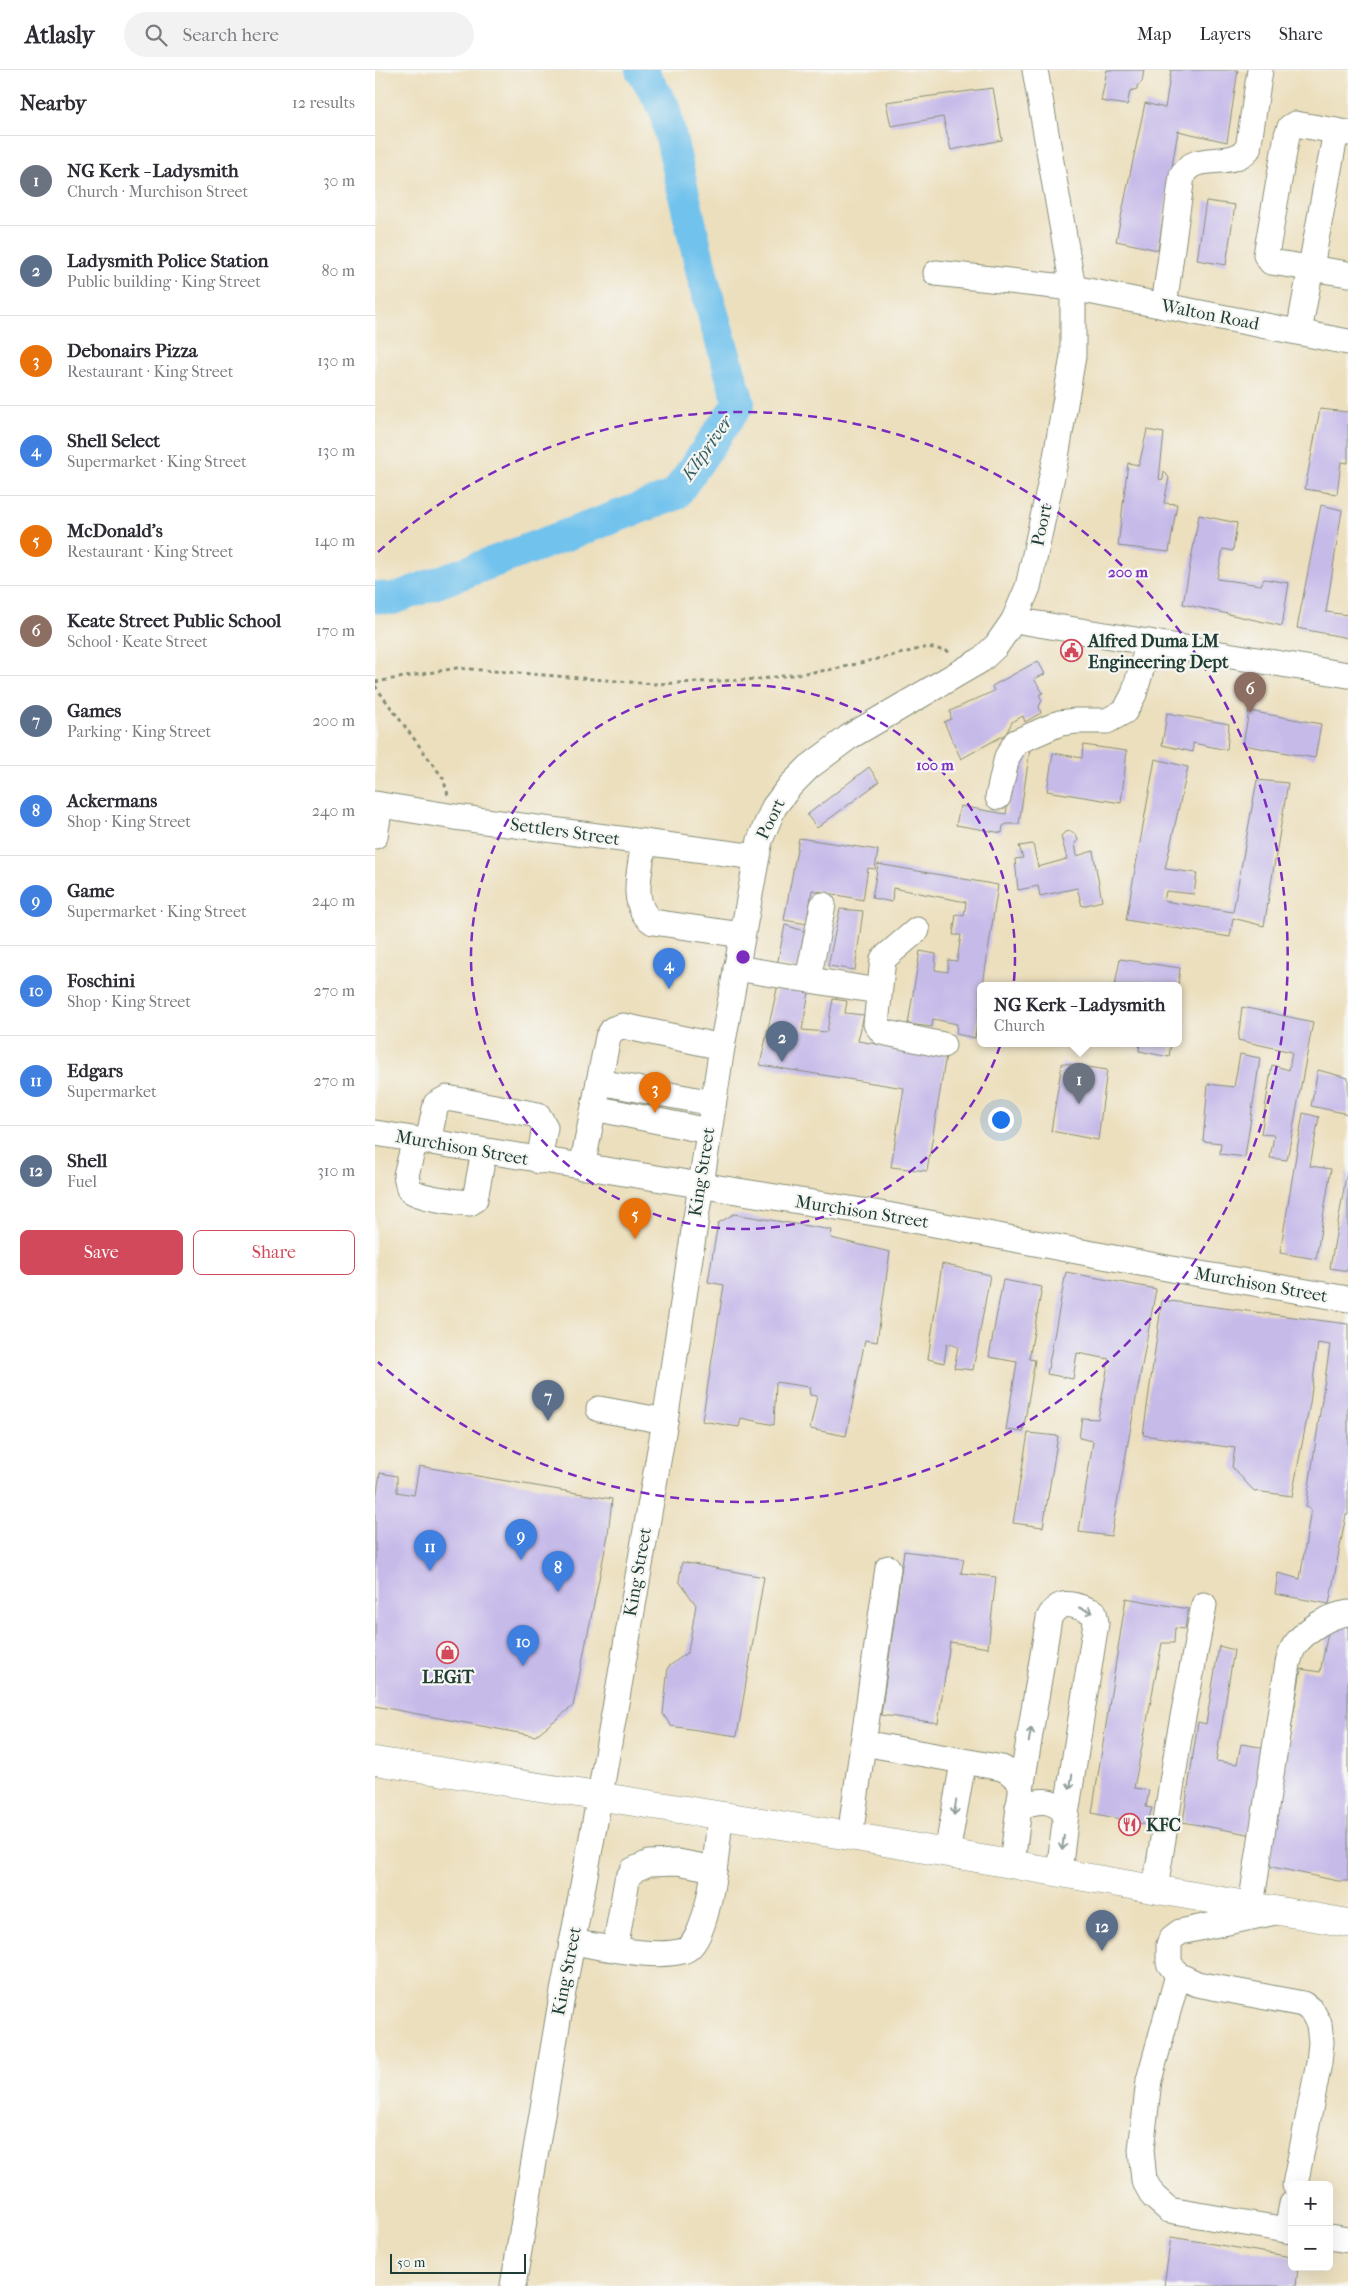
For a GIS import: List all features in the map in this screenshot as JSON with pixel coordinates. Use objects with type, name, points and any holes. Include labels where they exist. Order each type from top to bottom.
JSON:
[{"type":"highway","points":[[375,1762],[600,1795],[1345,1921]]},
{"type":"street","name":"Poort","points":[[756,857],[767,820],[774,807],[790,786],[809,767],[849,736],[981,660],[996,646],[1014,620],[1028,587],[1056,458],[1073,356],[1073,288],[1035,70]]},
{"type":"street","points":[[1164,306],[1182,176],[1190,165],[1203,161],[1236,159],[1248,149],[1260,70]]},
{"type":"street","points":[[1299,332],[1311,270],[1342,132],[1292,125],[1288,130],[1283,154],[1266,255],[1271,262],[1311,270],[1348,274]]},
{"type":"street","name":"Walton Road","points":[[936,273],[1073,288],[1348,342]]},
{"type":"street","points":[[1014,620],[1348,674]]},
{"type":"street","points":[[998,797],[1007,757],[1016,742],[1060,723],[1107,721],[1125,711],[1134,694],[1149,642]]},
{"type":"street","points":[[375,836],[378,805]]},
{"type":"street","name":"Settlers Street","points":[[378,805],[756,857]]},
{"type":"street","points":[[644,842],[638,901],[645,917],[653,922],[742,935]]},
{"type":"street","name":"King Street","points":[[513,2286],[665,1421],[708,1131],[756,857]]},
{"type":"street","points":[[809,979],[823,905]]},
{"type":"street","points":[[917,930],[883,959],[875,1016],[876,1024],[879,1030],[943,1045]]},
{"type":"street","points":[[736,968],[878,991]]},
{"type":"street","points":[[582,1167],[608,1038],[616,1027],[623,1026],[722,1047]]},
{"type":"street","points":[[599,1082],[713,1103]]},
{"type":"street","points":[[484,1151],[475,1199],[470,1203],[415,1193],[409,1188],[406,1175],[422,1141],[436,1104],[447,1098],[538,1115],[545,1127],[539,1161]]},
{"type":"street","points":[[594,1108],[708,1131]]},
{"type":"street","name":"Murchison Street","points":[[375,1133],[699,1187],[887,1215],[1177,1270],[1348,1299]]},
{"type":"street","points":[[599,1409],[665,1421]]},
{"type":"street","points":[[849,1836],[888,1568]]},
{"type":"street","points":[[1011,1864],[1020,1795],[1049,1618],[1059,1606],[1066,1604],[1094,1612],[1096,1623],[1066,1814],[1059,1872]]},
{"type":"street","points":[[1155,1890],[1179,1738],[1204,1605]]},
{"type":"street","points":[[1251,1906],[1288,1663],[1293,1646],[1305,1634],[1323,1621],[1348,1613]]},
{"type":"street","points":[[863,1743],[1002,1768],[1009,1772],[1020,1795],[1032,1801],[1052,1802],[1060,1806],[1066,1814]]},
{"type":"street","points":[[947,1853],[963,1762]]},
{"type":"street","points":[[572,1942],[656,1953],[684,1951],[693,1944],[706,1917],[721,1815]]},
{"type":"street","points":[[615,1949],[627,1880],[633,1870],[649,1863],[678,1862],[714,1869]]},
{"type":"street","points":[[1280,1911],[1180,1932],[1172,1938],[1169,1944],[1169,1963],[1178,1975],[1197,1984],[1303,2004],[1312,2011],[1319,2024],[1321,2042],[1319,2064],[1296,2181]]},
{"type":"street","points":[[1178,1975],[1149,2080],[1141,2150],[1144,2180],[1153,2196],[1169,2210],[1288,2230]]},
{"type":"street","points":[[1333,2238],[1348,2240]]},
{"type":"path","points":[[375,682],[457,668],[655,684],[761,679],[835,669],[928,646],[981,660]]},
{"type":"path","points":[[375,686],[443,778],[455,817]]},
{"type":"building","points":[[1107,70],[1144,70],[1142,82],[1137,86],[1137,89],[1130,91],[1127,105],[1101,101]]},
{"type":"building","points":[[1171,70],[1238,70],[1227,142],[1178,131],[1158,250],[1116,241],[1145,103],[1165,108]]},
{"type":"building","points":[[993,88],[1002,140],[951,150],[943,117],[891,126],[886,102]]},
{"type":"building","points":[[1206,201],[1235,205],[1226,265],[1197,260]]},
{"type":"building","points":[[1320,409],[1348,412],[1348,463],[1341,462],[1337,494],[1305,489]]},
{"type":"building","points":[[1147,430],[1164,433],[1159,479],[1163,480],[1164,471],[1169,478],[1164,503],[1177,504],[1169,552],[1118,546],[1128,463],[1139,465]]},
{"type":"building","points":[[1321,505],[1342,510],[1326,612],[1348,615],[1348,638],[1297,628]]},
{"type":"building","points":[[1199,515],[1237,523],[1233,551],[1223,549],[1217,579],[1261,585],[1264,579],[1289,583],[1282,626],[1183,604]]},
{"type":"building","points":[[1038,661],[1045,674],[1034,679],[1043,693],[1039,695],[1042,700],[1039,707],[1041,713],[1025,722],[1023,716],[1012,722],[1006,734],[961,759],[944,722],[951,719],[950,711],[994,691],[992,686]]},
{"type":"building","points":[[1249,711],[1321,724],[1315,758],[1243,745]]},
{"type":"building","points":[[1167,713],[1229,724],[1227,750],[1193,743],[1193,752],[1162,745]]},
{"type":"building","points":[[1083,745],[1127,751],[1121,803],[1047,791],[1053,753],[1082,758]]},
{"type":"building","points":[[1017,747],[1030,749],[1019,824],[1003,826],[1002,833],[956,825],[960,806],[1006,814]]},
{"type":"building","points":[[1155,759],[1188,767],[1165,869],[1197,873],[1194,894],[1166,891],[1164,901],[1233,912],[1257,780],[1288,783],[1264,926],[1233,918],[1230,937],[1126,920]]},
{"type":"building","points":[[869,767],[879,782],[817,828],[807,815]]},
{"type":"building","points":[[1071,831],[1078,840],[1075,843],[1077,856],[1093,851],[1102,901],[1082,906],[1077,888],[1040,896],[1038,886],[1018,890],[1015,859],[1023,858],[1019,846],[1033,844],[1038,867],[1067,859],[1061,836],[1065,832]]},
{"type":"building","points":[[799,838],[878,850],[875,869],[868,868],[863,900],[812,890],[807,924],[784,920]]},
{"type":"building","points":[[878,864],[998,885],[983,982],[977,982],[975,1038],[956,1034],[957,1024],[933,1019],[932,1027],[908,1024],[920,951],[936,954],[935,970],[948,972],[948,960],[957,961],[961,935],[953,935],[956,914],[964,916],[966,902],[893,888],[892,902],[872,898]]},
{"type":"building","points":[[840,909],[863,911],[855,970],[828,966]]},
{"type":"building","points":[[785,925],[807,932],[800,969],[777,965]]},
{"type":"building","points":[[1120,959],[1180,968],[1178,982],[1116,982]]},
{"type":"building","points":[[779,980],[810,987],[802,1030],[827,1032],[833,999],[847,1001],[845,1013],[864,1015],[858,1041],[946,1055],[927,1171],[891,1167],[904,1088],[760,1065]]},
{"type":"building","points":[[1242,1007],[1313,1022],[1287,1160],[1270,1158],[1274,1135],[1261,1134],[1272,1065],[1289,1070],[1292,1052],[1238,1040]]},
{"type":"building","points":[[1140,1047],[1170,1047],[1169,1057],[1139,1051]]},
{"type":"building","points":[[1240,1054],[1260,1058],[1245,1157],[1220,1154],[1221,1143],[1203,1141],[1208,1084],[1234,1087]]},
{"type":"building","points":[[1062,1063],[1107,1070],[1098,1140],[1051,1131]]},
{"type":"building","points":[[1318,1070],[1348,1078],[1348,1114],[1311,1106]]},
{"type":"building","points":[[1303,1113],[1319,1117],[1310,1166],[1331,1169],[1316,1259],[1280,1253]]},
{"type":"building","points":[[1348,1171],[1348,1271],[1330,1268]]},
{"type":"building","points":[[734,1214],[832,1230],[831,1238],[890,1252],[877,1342],[865,1340],[846,1436],[810,1429],[817,1396],[810,1395],[809,1387],[776,1382],[774,1425],[741,1418],[739,1427],[702,1421],[724,1285],[708,1282],[718,1223]]},
{"type":"building","points":[[942,1264],[990,1275],[973,1370],[954,1368],[958,1347],[947,1343],[944,1363],[928,1359]]},
{"type":"building","points":[[1066,1272],[1156,1289],[1111,1536],[1079,1532],[1093,1441],[1079,1438],[1082,1418],[1098,1419],[1109,1359],[1077,1353],[1073,1379],[1047,1374]]},
{"type":"building","points":[[1003,1280],[1042,1287],[1029,1359],[1035,1360],[1023,1432],[1006,1430],[1017,1362],[989,1357]]},
{"type":"building","points":[[1162,1300],[1348,1324],[1348,1515],[1346,1515],[1329,1604],[1275,1594],[1278,1573],[1300,1579],[1311,1509],[1306,1507],[1330,1345],[1318,1343],[1310,1403],[1292,1496],[1254,1491],[1232,1467],[1235,1448],[1143,1435]]},
{"type":"building","points":[[1028,1433],[1058,1436],[1043,1527],[1013,1523]]},
{"type":"building","points":[[419,1466],[612,1499],[608,1535],[573,1706],[535,1736],[375,1706],[375,1504],[380,1473],[397,1476],[397,1492],[414,1495]]},
{"type":"building","points":[[904,1551],[964,1559],[961,1573],[996,1577],[988,1648],[950,1642],[938,1723],[881,1715]]},
{"type":"building","points":[[682,1562],[764,1577],[737,1736],[671,1726],[663,1714],[668,1667],[688,1652],[696,1605],[679,1581]]},
{"type":"building","points":[[1126,1598],[1188,1609],[1185,1629],[1175,1628],[1174,1643],[1162,1643],[1134,1788],[1149,1790],[1146,1807],[1152,1808],[1147,1825],[1092,1813]]},
{"type":"building","points":[[1330,1623],[1348,1627],[1348,1881],[1338,1881],[1268,1866],[1301,1669],[1320,1672]]},
{"type":"building","points":[[1219,1646],[1234,1650],[1216,1761],[1237,1764],[1241,1744],[1266,1748],[1253,1835],[1183,1822],[1198,1722],[1206,1724]]},
{"type":"building","points":[[1171,2237],[1288,2256],[1288,2271],[1298,2271],[1296,2286],[1164,2286]]},
{"type":"waterway","name":"Klipriver","points":[[375,597],[393,599],[675,495],[739,403],[705,287],[664,107],[641,70]]},
{"type":"place","name":"Alfred Duma LM Engineering Dept","points":[[1072,651]]},
{"type":"place","name":"Keate Street Public School","points":[[1250,713]]},
{"type":"place","name":"Shell Select","points":[[669,989]]},
{"type":"place","name":"Ladysmith Police Station","points":[[782,1062]]},
{"type":"place","name":"NG Kerk - Ladysmith","points":[[1079,1104]]},
{"type":"place","name":"Debonairs Pizza","points":[[655,1113]]},
{"type":"place","name":"McDonald's","points":[[635,1239]]},
{"type":"place","name":"Games","points":[[548,1421]]},
{"type":"place","name":"Game","points":[[521,1560]]},
{"type":"place","name":"Edgars","points":[[430,1571]]},
{"type":"place","name":"Ackermans","points":[[558,1592]]},
{"type":"place","name":"LEGiT","points":[[448,1652]]},
{"type":"place","name":"Foschini","points":[[523,1666]]},
{"type":"place","name":"KFC","points":[[1130,1825]]},
{"type":"place","name":"Shell","points":[[1102,1951]]}]
